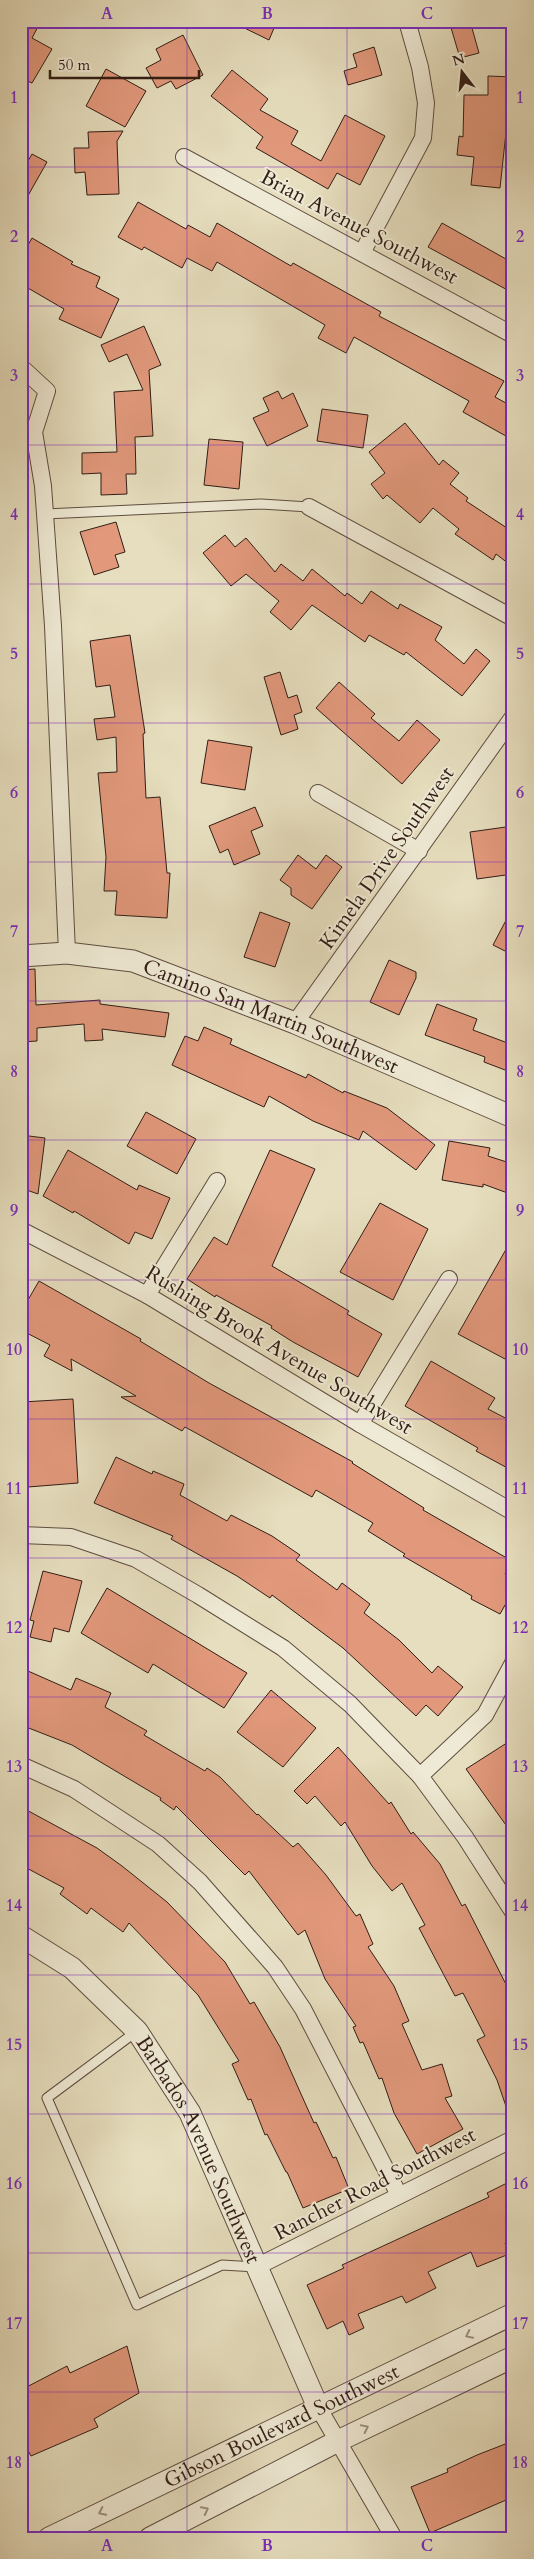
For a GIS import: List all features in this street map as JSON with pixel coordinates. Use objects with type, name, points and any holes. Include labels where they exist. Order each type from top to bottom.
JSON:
[{"type":"street","points":[[362,253],[423,138],[426,103],[420,66],[407,21]]},
{"type":"street","name":"Brian Avenue Southwest","points":[[184,157],[513,335]]},
{"type":"street","points":[[21,367],[47,391],[34,432],[43,486],[53,636],[67,953]]},
{"type":"street","points":[[309,507],[513,618]]},
{"type":"street","name":"Kimela Drive Southwest","points":[[295,1023],[513,717]]},
{"type":"street","points":[[318,793],[419,851]]},
{"type":"street","name":"Camino San Martin Southwest","points":[[21,956],[67,953],[133,961],[295,1023],[513,1117]]},
{"type":"street","points":[[147,1295],[217,1181]]},
{"type":"street","name":"Rushing Brook Avenue Southwest","points":[[21,1230],[147,1295],[360,1424],[513,1512]]},
{"type":"street","points":[[360,1424],[449,1279]]},
{"type":"street","points":[[21,1535],[71,1537],[136,1560],[198,1595],[283,1648],[350,1704],[420,1776],[465,1837],[513,1912]]},
{"type":"street","points":[[420,1776],[485,1715],[513,1663]]},
{"type":"street","points":[[21,1765],[74,1789],[158,1844],[200,1882],[263,1953],[275,1967],[303,2009],[399,2195]]},
{"type":"street","name":"Barbados Avenue Southwest","points":[[21,1936],[72,1968],[137,2031],[190,2113],[318,2407]]},
{"type":"street","name":"Rancher Road Southwest","points":[[256,2267],[513,2139]]},
{"type":"street","name":"Gibson Boulevard Southwest","points":[[49,2538],[513,2314]]},
{"type":"street","name":"Gibson Boulevard Southwest","points":[[150,2538],[338,2441],[513,2357]]},
{"type":"street","points":[[318,2407],[394,2538]]},
{"type":"lane","points":[[45,514],[261,504],[309,507]]},
{"type":"lane","points":[[137,2031],[47,2098],[137,2306],[222,2265],[256,2267]]},
{"type":"building","points":[[21,21],[41,21],[32,38],[52,49],[32,83],[21,78]]},
{"type":"building","points":[[230,21],[277,21],[269,40]]},
{"type":"building","points":[[449,21],[470,21],[479,53],[460,58]]},
{"type":"building","points":[[183,35],[203,75],[176,89],[171,81],[157,88],[146,68],[161,60],[156,49]]},
{"type":"building","points":[[374,47],[382,75],[348,85],[344,71],[357,67],[353,54]]},
{"type":"building","points":[[106,69],[146,91],[125,127],[86,106]]},
{"type":"building","points":[[232,70],[268,99],[260,110],[298,131],[291,144],[321,161],[345,115],[385,136],[360,185],[337,173],[328,189],[256,148],[263,137],[211,96]]},
{"type":"building","points":[[488,76],[513,77],[513,109],[510,123],[507,123],[500,188],[471,185],[474,157],[457,155],[459,136],[463,137],[464,95],[488,95]]},
{"type":"building","points":[[123,131],[117,141],[119,194],[87,195],[85,172],[75,173],[74,148],[89,148],[88,132]]},
{"type":"building","points":[[32,154],[47,162],[21,208],[21,173]]},
{"type":"building","points":[[138,202],[186,229],[188,225],[210,237],[217,223],[291,266],[293,263],[381,312],[379,316],[504,381],[495,397],[513,407],[513,440],[463,412],[469,401],[354,337],[346,353],[318,338],[325,325],[217,262],[212,271],[187,258],[182,268],[144,247],[142,250],[118,237]]},
{"type":"building","points":[[442,223],[513,263],[513,293],[428,247]]},
{"type":"building","points":[[32,238],[73,262],[71,264],[100,277],[96,287],[119,299],[101,338],[59,319],[64,309],[21,284],[21,257]]},
{"type":"building","points":[[144,326],[161,365],[149,370],[153,436],[135,437],[136,474],[126,474],[127,494],[101,495],[101,473],[82,474],[82,453],[117,452],[114,392],[143,390],[127,354],[109,362],[101,345]]},
{"type":"building","points":[[278,391],[282,399],[293,393],[308,426],[267,446],[253,418],[269,411],[263,398]]},
{"type":"building","points":[[322,409],[368,415],[363,448],[317,441]]},
{"type":"building","points":[[405,423],[439,465],[443,460],[459,473],[450,484],[468,498],[466,501],[513,532],[513,567],[496,554],[493,560],[455,534],[459,529],[433,508],[420,523],[387,495],[383,499],[371,484],[385,473],[369,452]]},
{"type":"building","points":[[209,439],[243,442],[239,489],[204,485]]},
{"type":"building","points":[[116,522],[125,552],[115,555],[119,567],[94,575],[80,532]]},
{"type":"building","points":[[225,535],[235,547],[246,538],[275,572],[281,564],[303,581],[312,569],[345,596],[347,593],[362,604],[371,591],[398,609],[400,604],[442,627],[435,640],[464,664],[476,649],[490,661],[462,696],[406,652],[404,655],[369,635],[365,642],[312,605],[291,630],[270,612],[279,601],[246,574],[231,586],[203,553]]},
{"type":"building","points":[[130,635],[145,733],[143,734],[146,798],[160,797],[167,873],[170,873],[167,918],[115,915],[117,891],[104,891],[106,857],[98,773],[117,772],[116,737],[97,740],[94,719],[115,717],[110,685],[96,687],[90,641]]},
{"type":"building","points":[[280,672],[288,698],[297,695],[302,712],[294,715],[298,729],[281,735],[264,677]]},
{"type":"building","points":[[339,682],[375,714],[371,718],[399,741],[417,720],[440,740],[402,784],[316,708]]},
{"type":"building","points":[[208,740],[252,747],[245,790],[201,783]]},
{"type":"building","points":[[255,807],[263,826],[251,831],[260,854],[234,865],[228,849],[220,853],[209,826]]},
{"type":"building","points":[[506,827],[509,852],[513,852],[513,874],[477,879],[470,832]]},
{"type":"building","points":[[298,855],[316,869],[326,855],[342,867],[312,909],[291,895],[291,888],[280,880]]},
{"type":"building","points":[[513,907],[513,955],[493,945]]},
{"type":"building","points":[[260,912],[290,923],[275,967],[244,957]]},
{"type":"building","points":[[389,960],[416,972],[416,978],[399,1015],[370,1002]]},
{"type":"building","points":[[35,969],[36,1005],[100,1000],[100,1004],[169,1013],[165,1037],[102,1029],[103,1040],[85,1041],[84,1024],[37,1028],[37,1041],[21,1042],[21,970]]},
{"type":"building","points":[[437,1004],[477,1019],[473,1030],[513,1045],[513,1073],[484,1062],[485,1057],[425,1035]]},
{"type":"building","points":[[204,1027],[232,1039],[230,1044],[306,1078],[308,1074],[343,1093],[344,1091],[387,1108],[435,1145],[416,1170],[363,1131],[359,1140],[313,1121],[269,1096],[264,1107],[172,1065],[185,1036],[198,1041]]},
{"type":"building","points":[[146,1112],[196,1139],[177,1174],[127,1146]]},
{"type":"building","points":[[21,1135],[45,1138],[38,1194],[21,1188]]},
{"type":"building","points":[[449,1141],[490,1148],[488,1156],[513,1164],[513,1195],[483,1184],[483,1187],[442,1180]]},
{"type":"building","points":[[68,1150],[137,1190],[139,1185],[170,1198],[152,1239],[135,1232],[129,1244],[74,1211],[73,1213],[43,1196]]},
{"type":"building","points":[[270,1150],[315,1169],[272,1266],[349,1311],[347,1314],[382,1334],[358,1377],[293,1342],[271,1328],[272,1326],[216,1295],[215,1297],[187,1279],[214,1237],[227,1245]]},
{"type":"building","points":[[380,1203],[428,1229],[393,1300],[340,1272]]},
{"type":"building","points":[[513,1237],[513,1344],[505,1359],[458,1334]]},
{"type":"building","points":[[39,1281],[141,1339],[140,1341],[209,1383],[353,1462],[424,1508],[423,1510],[512,1561],[505,1574],[513,1578],[513,1591],[500,1614],[471,1599],[472,1596],[403,1556],[405,1554],[368,1531],[373,1523],[316,1490],[312,1497],[185,1427],[182,1431],[121,1397],[136,1396],[71,1359],[72,1371],[44,1356],[50,1345],[21,1330],[21,1312]]},
{"type":"building","points":[[431,1361],[495,1398],[488,1409],[513,1422],[513,1471],[476,1451],[478,1448],[405,1406]]},
{"type":"building","points":[[73,1399],[78,1483],[28,1487],[22,1402]]},
{"type":"building","points":[[116,1457],[152,1474],[153,1471],[184,1484],[180,1495],[227,1521],[231,1515],[272,1536],[300,1555],[296,1560],[337,1590],[342,1583],[370,1604],[364,1613],[399,1640],[432,1673],[438,1666],[463,1687],[438,1716],[426,1705],[416,1716],[343,1648],[272,1595],[270,1598],[237,1576],[171,1539],[173,1536],[94,1503]]},
{"type":"building","points":[[43,1571],[82,1581],[69,1632],[54,1628],[51,1642],[30,1637],[34,1621],[30,1620]]},
{"type":"building","points":[[107,1588],[247,1673],[224,1708],[153,1664],[148,1673],[81,1633]]},
{"type":"building","points":[[28,1671],[71,1690],[76,1678],[111,1693],[105,1707],[147,1731],[144,1735],[205,1771],[207,1768],[220,1777],[257,1815],[293,1847],[298,1843],[326,1875],[356,1916],[360,1914],[373,1944],[368,1947],[394,1986],[409,2021],[402,2024],[422,2070],[442,2064],[452,2096],[445,2098],[463,2129],[417,2154],[394,2113],[382,2078],[379,2079],[363,2042],[360,2043],[353,2027],[356,2026],[325,1979],[305,1930],[298,1935],[249,1871],[245,1875],[176,1806],[174,1810],[160,1800],[161,1798],[72,1745],[21,1725],[21,1686]]},
{"type":"building","points":[[271,1690],[316,1728],[283,1767],[237,1732]]},
{"type":"building","points":[[513,1739],[513,1835],[466,1769]]},
{"type":"building","points":[[338,1747],[389,1804],[391,1802],[411,1834],[413,1832],[440,1864],[462,1906],[465,1904],[513,1998],[513,2117],[510,2118],[497,2080],[477,2040],[485,2036],[463,1993],[455,1996],[419,1928],[425,1925],[402,1883],[392,1891],[372,1866],[345,1822],[341,1826],[315,1796],[307,1804],[294,1791]]},
{"type":"building","points":[[21,1807],[97,1848],[122,1866],[167,1902],[225,1962],[250,2004],[254,2002],[280,2047],[314,2123],[316,2122],[333,2158],[336,2157],[349,2189],[303,2208],[287,2172],[267,2134],[265,2135],[251,2099],[248,2100],[232,2064],[239,2061],[198,1995],[129,1923],[123,1932],[91,1908],[87,1914],[60,1894],[64,1888],[21,1865]]},
{"type":"building","points":[[513,2180],[513,2238],[505,2243],[509,2254],[477,2267],[471,2252],[428,2272],[436,2288],[406,2303],[402,2296],[358,2314],[364,2328],[349,2335],[343,2321],[327,2329],[307,2285],[344,2268],[342,2265],[489,2197],[487,2193]]},
{"type":"building","points":[[127,2346],[139,2393],[94,2419],[98,2427],[31,2456],[21,2438],[21,2390],[67,2366],[70,2373]]},
{"type":"building","points":[[513,2441],[513,2497],[430,2533],[411,2487],[448,2472],[447,2469],[477,2455]]}]
